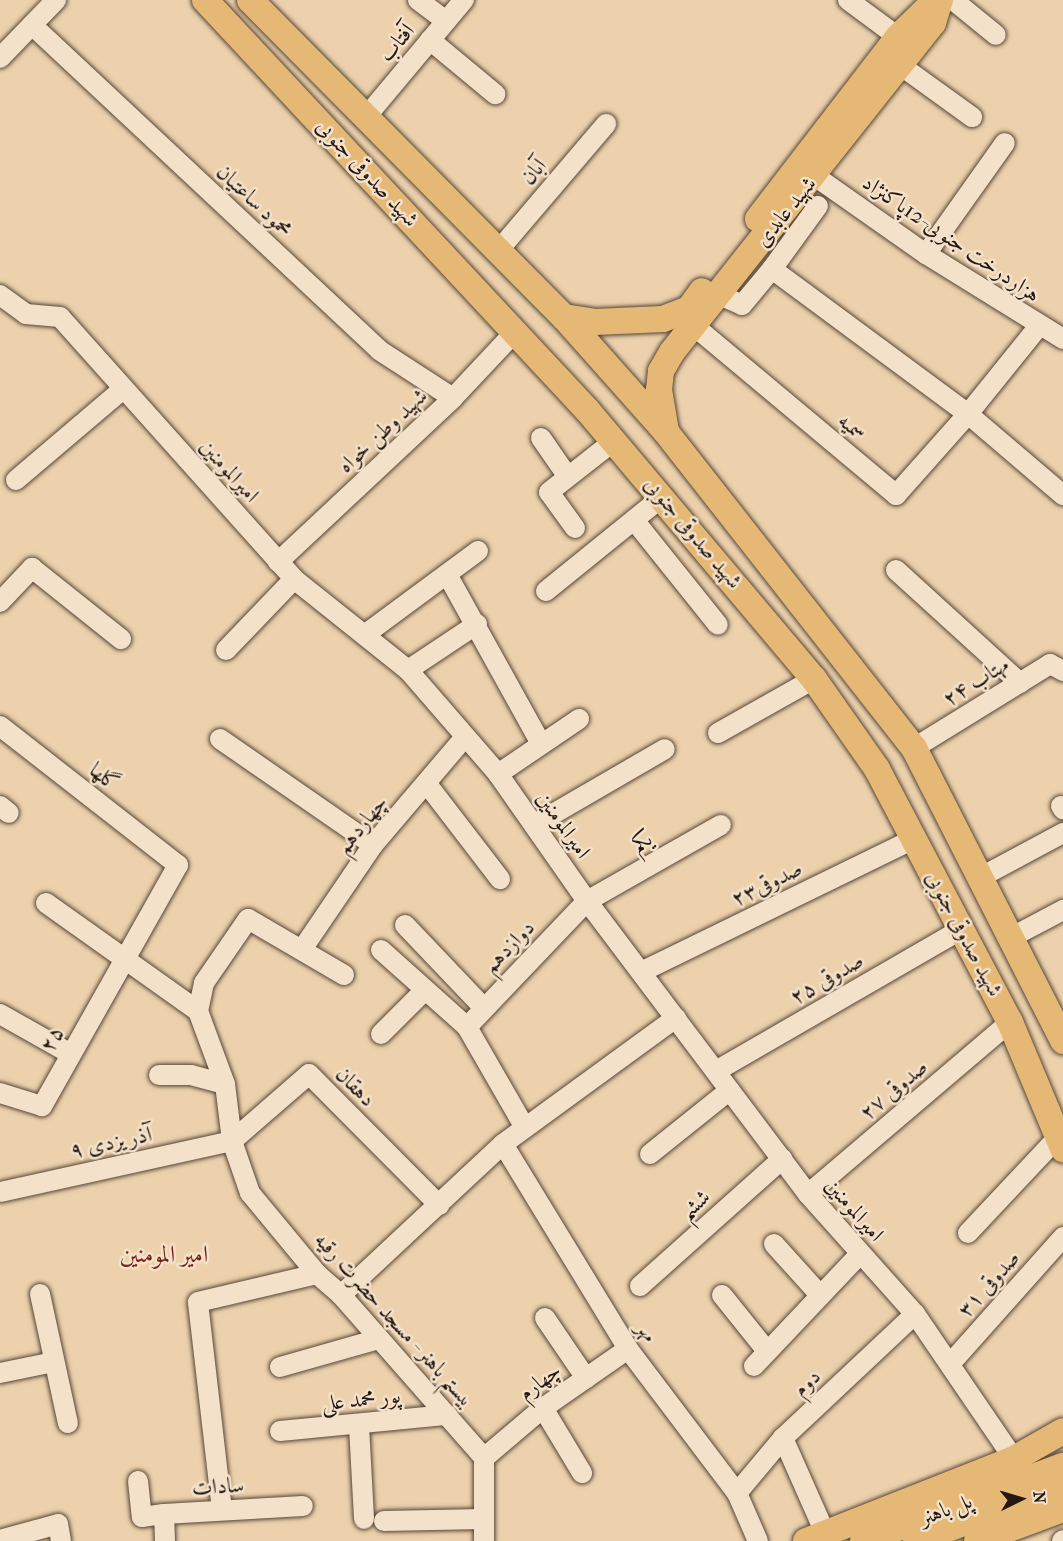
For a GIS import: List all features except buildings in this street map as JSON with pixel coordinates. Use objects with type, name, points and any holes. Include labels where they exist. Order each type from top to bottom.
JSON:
[{"type":"main road","name":"شهید صدوقی جنوبی","points":[[205,0],[516,331],[615,440],[814,679],[877,769],[962,929],[1010,1022],[1060,1143]]},
{"type":"main road","name":"شهید صدوقی جنوبی","points":[[250,0],[564,317],[666,432],[914,748],[1062,1035]]},
{"type":"main road","name":"شهید عابدی","points":[[666,432],[659,390],[662,371],[693,325],[720,295],[898,37],[925,6],[939,0]]},
{"type":"main road","name":"شهید عابدی","points":[[564,317],[595,322],[678,316],[900,65],[933,23],[939,0]]},
{"type":"main road","points":[[816,1537],[1014,1458],[1058,1434],[1063,1465]]},
{"type":"main road","name":"پل باهنر","points":[[863,1541],[1063,1465]]},
{"type":"main road","name":"پل باهنر","points":[[916,1541],[1063,1485]]},
{"type":"main road","points":[[977,1541],[1063,1509]]},
{"type":"street","points":[[0,58],[56,0]]},
{"type":"street","points":[[418,0],[446,21]]},
{"type":"street","name":"آفتاب","points":[[366,117],[464,0]]},
{"type":"street","points":[[848,0],[898,37]]},
{"type":"street","points":[[953,0],[996,35]]},
{"type":"street","name":"محمود ساعتیان","points":[[32,25],[379,350],[453,398]]},
{"type":"street","points":[[430,40],[495,94]]},
{"type":"street","points":[[900,65],[972,117]]},
{"type":"street","name":"آبان","points":[[498,250],[606,124]]},
{"type":"street","points":[[926,254],[1005,142]]},
{"type":"street","name":"هزاردرخت جنوبی-12پاکنژاد","points":[[807,170],[926,254],[1063,339]]},
{"type":"street","points":[[720,295],[742,305],[772,269],[818,206]]},
{"type":"street","points":[[772,269],[968,414],[1063,495]]},
{"type":"street","name":"امیرالمومنین","points":[[0,295],[26,314],[60,317],[294,579],[367,633],[408,670],[498,774],[587,901],[808,1194],[915,1314],[1014,1458]]},
{"type":"street","name":"سمیه","points":[[693,325],[896,495],[968,414]]},
{"type":"street","points":[[968,414],[1039,326]]},
{"type":"street","name":"شهید وطن خواه","points":[[278,562],[453,398],[516,331]]},
{"type":"street","points":[[16,480],[123,389]]},
{"type":"street","points":[[541,438],[568,477]]},
{"type":"street","points":[[575,528],[549,492],[615,440]]},
{"type":"street","points":[[546,591],[662,497]]},
{"type":"street","points":[[634,520],[718,625]]},
{"type":"street","points":[[367,633],[448,576],[478,551]]},
{"type":"street","points":[[0,602],[32,567],[121,639]]},
{"type":"street","points":[[896,570],[1020,683]]},
{"type":"street","points":[[448,576],[477,624],[541,744]]},
{"type":"street","points":[[226,650],[294,579]]},
{"type":"street","points":[[408,670],[477,624]]},
{"type":"street","name":"مهتاب ۲۴","points":[[914,748],[1050,664],[1063,670]]},
{"type":"street","points":[[718,733],[814,679]]},
{"type":"street","points":[[498,774],[579,719]]},
{"type":"street","name":"گلها","points":[[0,726],[178,865]]},
{"type":"street","name":"چهاردهم","points":[[303,948],[374,845],[465,737]]},
{"type":"street","points":[[220,739],[374,845]]},
{"type":"street","points":[[534,825],[665,749]]},
{"type":"street","points":[[427,784],[500,879]]},
{"type":"street","name":"یکم","points":[[587,901],[721,825]]},
{"type":"street","points":[[981,877],[1063,833]]},
{"type":"street","name":"صدوقی۲۳","points":[[641,972],[914,839]]},
{"type":"street","name":"۲۵","points":[[0,1094],[42,1106],[125,955],[178,865]]},
{"type":"street","name":"دوازدهم","points":[[467,1027],[587,901]]},
{"type":"street","points":[[46,903],[125,955],[198,1011],[204,983],[248,919],[303,948],[344,975]]},
{"type":"street","points":[[1012,937],[1063,910]]},
{"type":"street","points":[[405,925],[484,1008]]},
{"type":"street","name":"صدوقی ۲۵","points":[[716,1071],[962,929]]},
{"type":"street","points":[[381,950],[424,991],[467,1027],[525,1128]]},
{"type":"street","points":[[381,1034],[424,991]]},
{"type":"street","name":"بیستم باهنر - مسجد حضرت رقیه","points":[[198,1011],[225,1084],[232,1141],[250,1193],[317,1274],[341,1295],[484,1458]]},
{"type":"street","points":[[0,1014],[71,1054]]},
{"type":"street","points":[[341,1295],[503,1144],[676,1018]]},
{"type":"street","name":"صدوقی ۲۷","points":[[808,1194],[1010,1022]]},
{"type":"street","name":"دهقان","points":[[232,1141],[309,1074],[439,1205]]},
{"type":"street","points":[[159,1075],[191,1075],[225,1084]]},
{"type":"street","points":[[650,1154],[730,1090]]},
{"type":"street","name":"آذر یزدی ۹","points":[[0,1192],[232,1141]]},
{"type":"street","points":[[968,1233],[1060,1143]]},
{"type":"street","name":"مهر","points":[[503,1144],[628,1348],[737,1493],[758,1541]]},
{"type":"street","name":"ششم","points":[[640,1286],[782,1160]]},
{"type":"street","name":"صدوقی ۳۱","points":[[950,1364],[1063,1237]]},
{"type":"street","points":[[774,1244],[820,1295]]},
{"type":"street","points":[[754,1366],[860,1254]]},
{"type":"street","points":[[222,1510],[198,1302],[317,1274]]},
{"type":"street","points":[[40,1294],[68,1423]]},
{"type":"street","points":[[722,1295],[767,1351]]},
{"type":"street","name":"دوم","points":[[737,1493],[783,1438],[915,1314]]},
{"type":"street","points":[[544,1318],[586,1378]]},
{"type":"street","points":[[280,1367],[379,1339]]},
{"type":"street","name":"چهارم","points":[[484,1458],[543,1408],[628,1348]]},
{"type":"street","points":[[0,1373],[54,1362]]},
{"type":"street","points":[[543,1408],[582,1473]]},
{"type":"street","name":"پور محمد علی","points":[[280,1431],[358,1426],[447,1414]]},
{"type":"street","points":[[358,1426],[364,1519]]},
{"type":"street","points":[[783,1438],[816,1537]]},
{"type":"street","points":[[484,1458],[484,1541]]},
{"type":"street","points":[[138,1481],[142,1517],[164,1514]]},
{"type":"street","name":"سادات","points":[[165,1541],[164,1514],[303,1506]]},
{"type":"street","points":[[384,1521],[483,1519]]},
{"type":"street","points":[[0,1540],[58,1524],[61,1541]]},
{"type":"district","name":"امیر المومنین","points":[[164,1255]]}]
